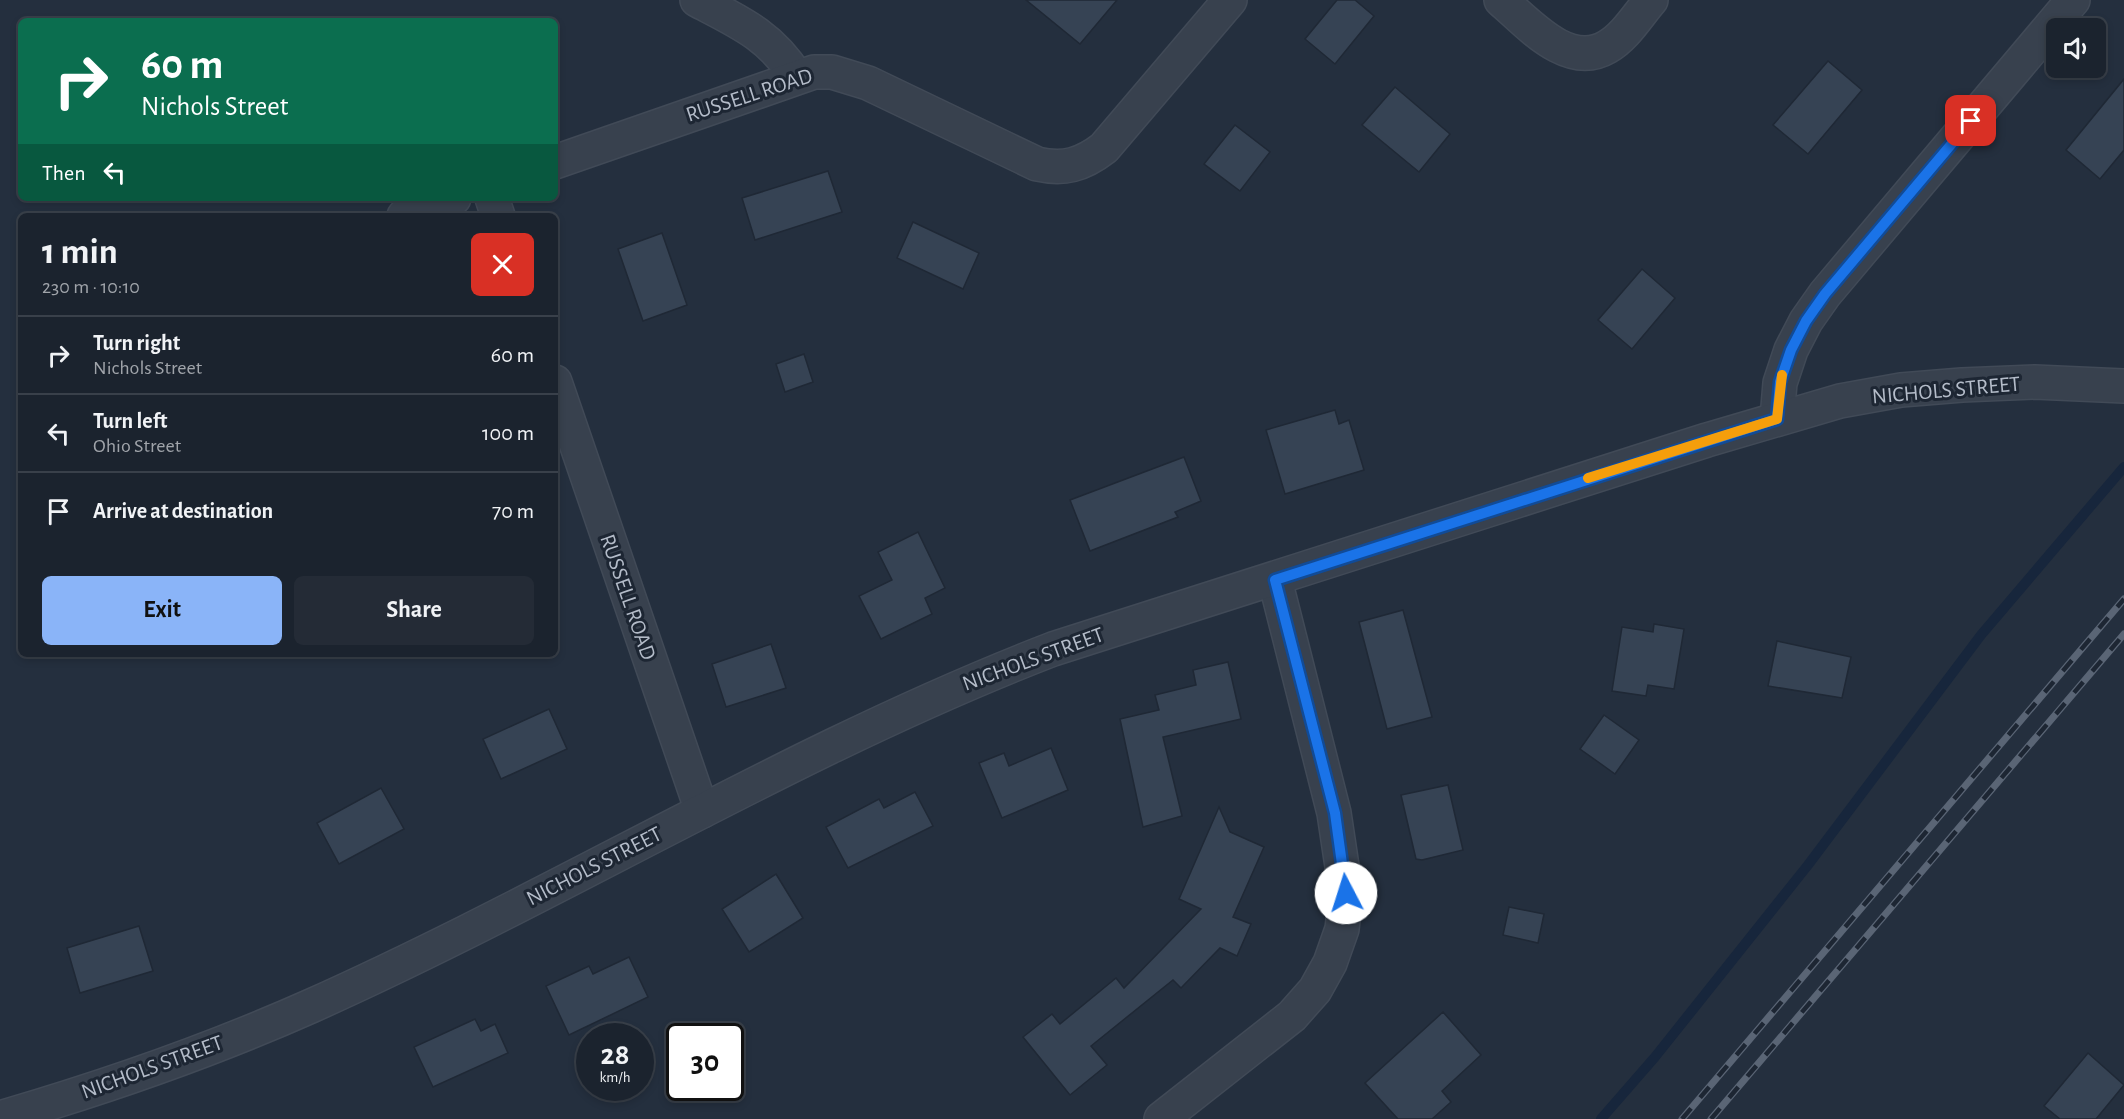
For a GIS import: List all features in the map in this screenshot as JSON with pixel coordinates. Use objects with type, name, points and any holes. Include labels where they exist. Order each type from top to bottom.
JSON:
[{"type":"street","points":[[697,0],[769,41],[796,76]]},
{"type":"street","name":"RUSSELL ROAD","points":[[558,161],[796,76],[814,72],[847,75],[1037,164],[1054,168],[1073,166],[1089,160],[1104,148],[1230,0]]},
{"type":"street","points":[[1501,0],[1549,40],[1570,52],[1588,53],[1606,48],[1620,38],[1652,0]]},
{"type":"street","points":[[1777,419],[1780,382],[1806,321],[1825,294],[2073,0]]},
{"type":"street","points":[[412,213],[446,201]]},
{"type":"street","name":"NICHOLS STREET","points":[[0,1118],[128,1078],[303,1009],[457,936],[822,749],[979,678],[1118,628],[1840,401],[1901,390],[2036,382],[2124,386]]},
{"type":"street","name":"RUSSELL ROAD","points":[[558,391],[702,811]]},
{"type":"street","points":[[1161,1119],[1292,1016],[1316,990],[1330,963],[1342,929],[1346,893],[1335,813],[1275,580]]},
{"type":"building","points":[[1026,0],[1117,0],[1080,44]]},
{"type":"building","points":[[1337,0],[1355,0],[1374,16],[1335,64],[1305,39]]},
{"type":"building","points":[[1828,61],[1862,90],[1808,154],[1773,125]]},
{"type":"building","points":[[2124,79],[2124,150],[2100,179],[2066,150]]},
{"type":"building","points":[[1395,87],[1450,134],[1419,172],[1362,125]]},
{"type":"building","points":[[1235,125],[1270,152],[1240,191],[1204,164]]},
{"type":"building","points":[[828,171],[842,212],[755,240],[742,198]]},
{"type":"building","points":[[913,222],[979,253],[963,289],[897,258]]},
{"type":"building","points":[[662,233],[687,305],[643,321],[618,249]]},
{"type":"building","points":[[1642,269],[1675,298],[1632,349],[1598,320]]},
{"type":"building","points":[[804,354],[813,382],[785,392],[776,364]]},
{"type":"building","points":[[1335,410],[1339,424],[1349,420],[1364,470],[1285,494],[1266,430]]},
{"type":"building","points":[[1184,457],[1201,501],[1175,512],[1178,517],[1090,551],[1070,500]]},
{"type":"building","points":[[918,532],[945,588],[925,598],[932,614],[881,639],[859,596],[892,580],[878,552]]},
{"type":"building","points":[[1403,610],[1432,717],[1387,729],[1359,622]]},
{"type":"building","points":[[1654,624],[1684,629],[1674,689],[1648,685],[1646,696],[1612,691],[1622,627],[1653,632]]},
{"type":"building","points":[[1777,641],[1851,657],[1842,698],[1768,686]]},
{"type":"building","points":[[771,644],[786,688],[726,707],[712,664]]},
{"type":"building","points":[[1228,662],[1241,719],[1163,737],[1182,816],[1143,827],[1120,719],[1159,710],[1155,695],[1196,685],[1193,670]]},
{"type":"building","points":[[549,709],[567,749],[501,779],[483,739]]},
{"type":"building","points":[[1604,715],[1639,740],[1615,774],[1580,749]]},
{"type":"building","points":[[1051,748],[1068,790],[1002,818],[979,763],[1004,753],[1009,766]]},
{"type":"building","points":[[1448,785],[1463,850],[1422,860],[1416,859],[1401,795]]},
{"type":"building","points":[[381,788],[404,829],[339,864],[317,823]]},
{"type":"building","points":[[915,792],[933,826],[848,868],[826,827],[879,799],[884,808]]},
{"type":"building","points":[[1219,807],[1230,832],[1264,847],[1233,917],[1251,924],[1237,956],[1220,948],[1181,988],[1173,980],[1091,1046],[1107,1065],[1070,1095],[1023,1037],[1052,1014],[1060,1024],[1116,978],[1124,988],[1201,909],[1179,899]]},
{"type":"building","points":[[776,874],[803,918],[749,952],[722,909]]},
{"type":"building","points":[[1509,907],[1544,914],[1538,943],[1503,935]]},
{"type":"building","points":[[139,926],[153,971],[80,993],[67,948]]},
{"type":"building","points":[[629,957],[648,997],[594,1023],[576,1023],[576,1032],[569,1035],[546,986],[589,966],[593,974]]},
{"type":"building","points":[[1443,1012],[1481,1055],[1442,1091],[1451,1102],[1432,1119],[1398,1119],[1365,1083]]},
{"type":"building","points":[[475,1019],[481,1031],[495,1024],[508,1053],[433,1087],[414,1047]]},
{"type":"building","points":[[2088,1053],[2124,1085],[2096,1119],[2060,1119],[2044,1106]]},
{"type":"waterway","points":[[1601,1119],[1655,1057],[1808,865],[1981,635],[2124,467]]},
{"type":"railway","points":[[1682,1119],[2124,599]]},
{"type":"railway","points":[[1711,1119],[2124,634]]},
{"type":"slow traffic","points":[[1588,478],[1777,419],[1782,375]]},
{"type":"route","points":[[1346,893],[1335,813],[1275,580],[1777,419],[1780,382],[1791,350],[1806,321],[1825,294],[1971,121]]}]
